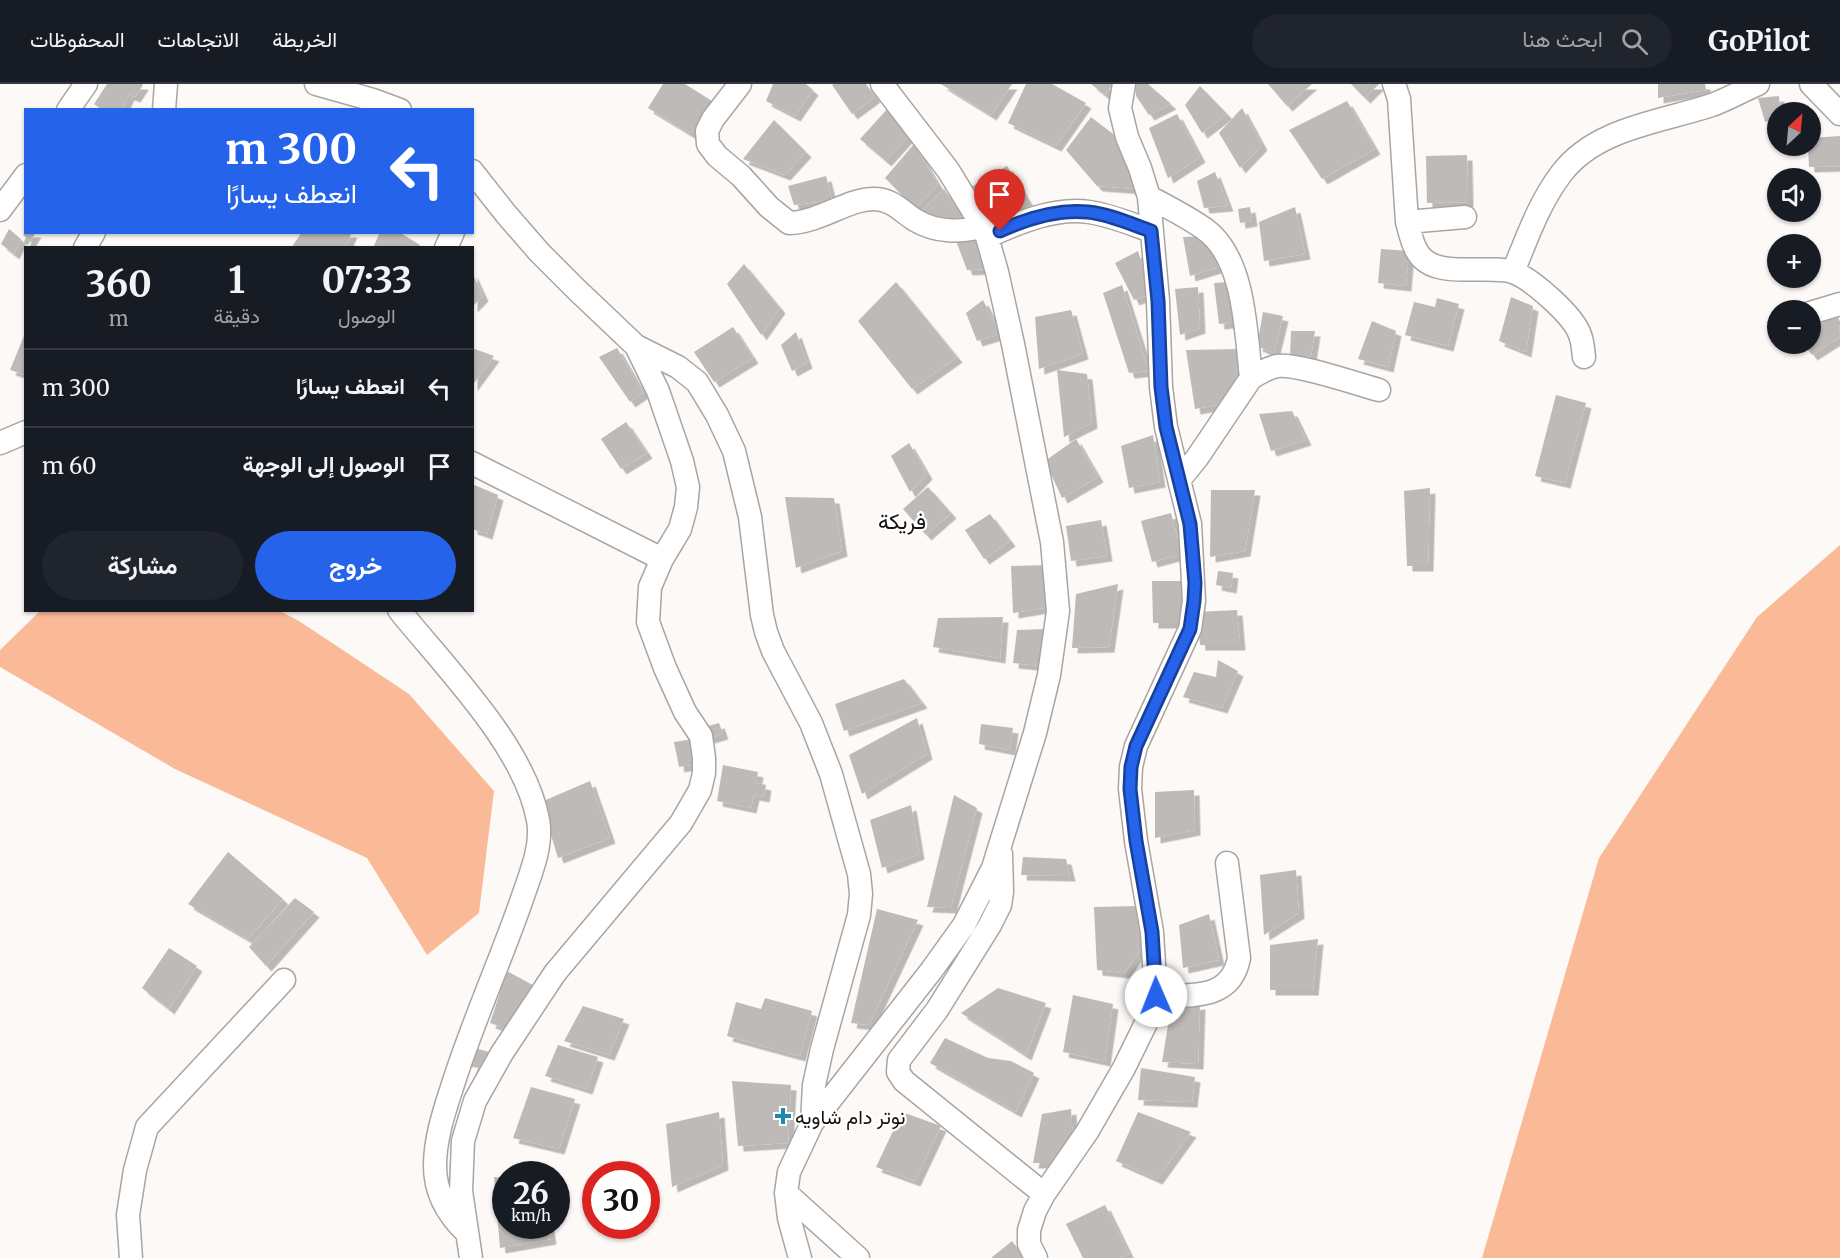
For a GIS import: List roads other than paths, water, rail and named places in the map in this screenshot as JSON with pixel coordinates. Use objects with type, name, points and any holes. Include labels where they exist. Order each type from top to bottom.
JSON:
[{"type":"street","points":[[69,108],[86,84]]},
{"type":"street","points":[[164,108],[166,84]]},
{"type":"street","points":[[316,84],[395,108]]},
{"type":"street","points":[[740,84],[713,118],[706,131],[708,144],[717,156],[741,176],[769,207],[789,223],[803,223],[856,202],[875,199],[895,204],[915,220],[937,229],[985,232],[1047,215],[1087,212],[1151,231]]},
{"type":"street","points":[[800,1258],[789,1218],[786,1193],[789,1172],[812,1123],[931,971],[964,925],[993,868],[1035,733],[1049,675],[1058,611],[1052,542],[1038,467],[1011,334],[985,232],[933,148],[882,84]]},
{"type":"street","points":[[1036,1258],[1029,1244],[1029,1230],[1035,1210],[1087,1132],[1124,1068],[1148,1019],[1156,996],[1152,932],[1136,841],[1130,789],[1131,767],[1136,746],[1190,629],[1194,601],[1190,524],[1165,417],[1161,387],[1158,301],[1149,197],[1127,137],[1120,108],[1124,84]]},
{"type":"street","points":[[1395,84],[1399,99],[1407,222],[1418,255],[1428,264],[1451,269],[1513,272],[1534,285],[1564,310],[1580,333],[1584,357]]},
{"type":"street","points":[[1513,272],[1540,206],[1562,172],[1582,152],[1614,134],[1725,91],[1758,84]]},
{"type":"street","points":[[1811,84],[1840,114]]},
{"type":"street","points":[[0,210],[24,178]]},
{"type":"street","points":[[475,181],[539,252],[636,346],[678,367],[697,382],[717,415],[734,451],[750,517],[766,632],[773,651],[811,723],[827,764],[859,874],[861,894],[859,915],[822,1049],[814,1085],[812,1123]]},
{"type":"street","points":[[1149,197],[1207,230],[1216,239],[1231,264],[1245,317],[1251,378]]},
{"type":"street","points":[[1407,222],[1465,217]]},
{"type":"street","points":[[1821,310],[1840,304]]},
{"type":"street","points":[[471,1258],[461,1191],[463,1141],[475,1101],[502,1053],[555,973],[669,838],[693,805],[704,773],[705,759],[701,736],[685,712],[648,622],[650,587],[662,559],[680,528],[686,507],[688,487],[658,391],[636,346]]},
{"type":"street","points":[[1180,479],[1197,458],[1251,378],[1264,370],[1279,366],[1296,367],[1379,390]]},
{"type":"street","points":[[0,443],[24,433]]},
{"type":"street","points":[[474,464],[662,559]]},
{"type":"street","points":[[401,612],[502,739],[532,797],[539,822],[538,847],[530,876],[467,1042],[447,1103],[437,1145],[435,1167],[437,1187],[444,1206],[453,1220],[467,1233]]},
{"type":"street","points":[[1001,845],[1000,905],[990,926],[937,1010],[904,1052],[897,1065],[898,1072],[904,1081],[1044,1194]]},
{"type":"street","points":[[1156,996],[1211,993],[1237,972],[1239,958],[1227,863]]},
{"type":"street","points":[[131,1258],[128,1215],[135,1170],[147,1127],[285,980]]},
{"type":"street","points":[[786,1193],[858,1258]]},
{"type":"place","name":"نوتر دام شاويه","points":[[783,1116]]},
{"type":"district","name":"فريكة","points":[[902,521]]}]
